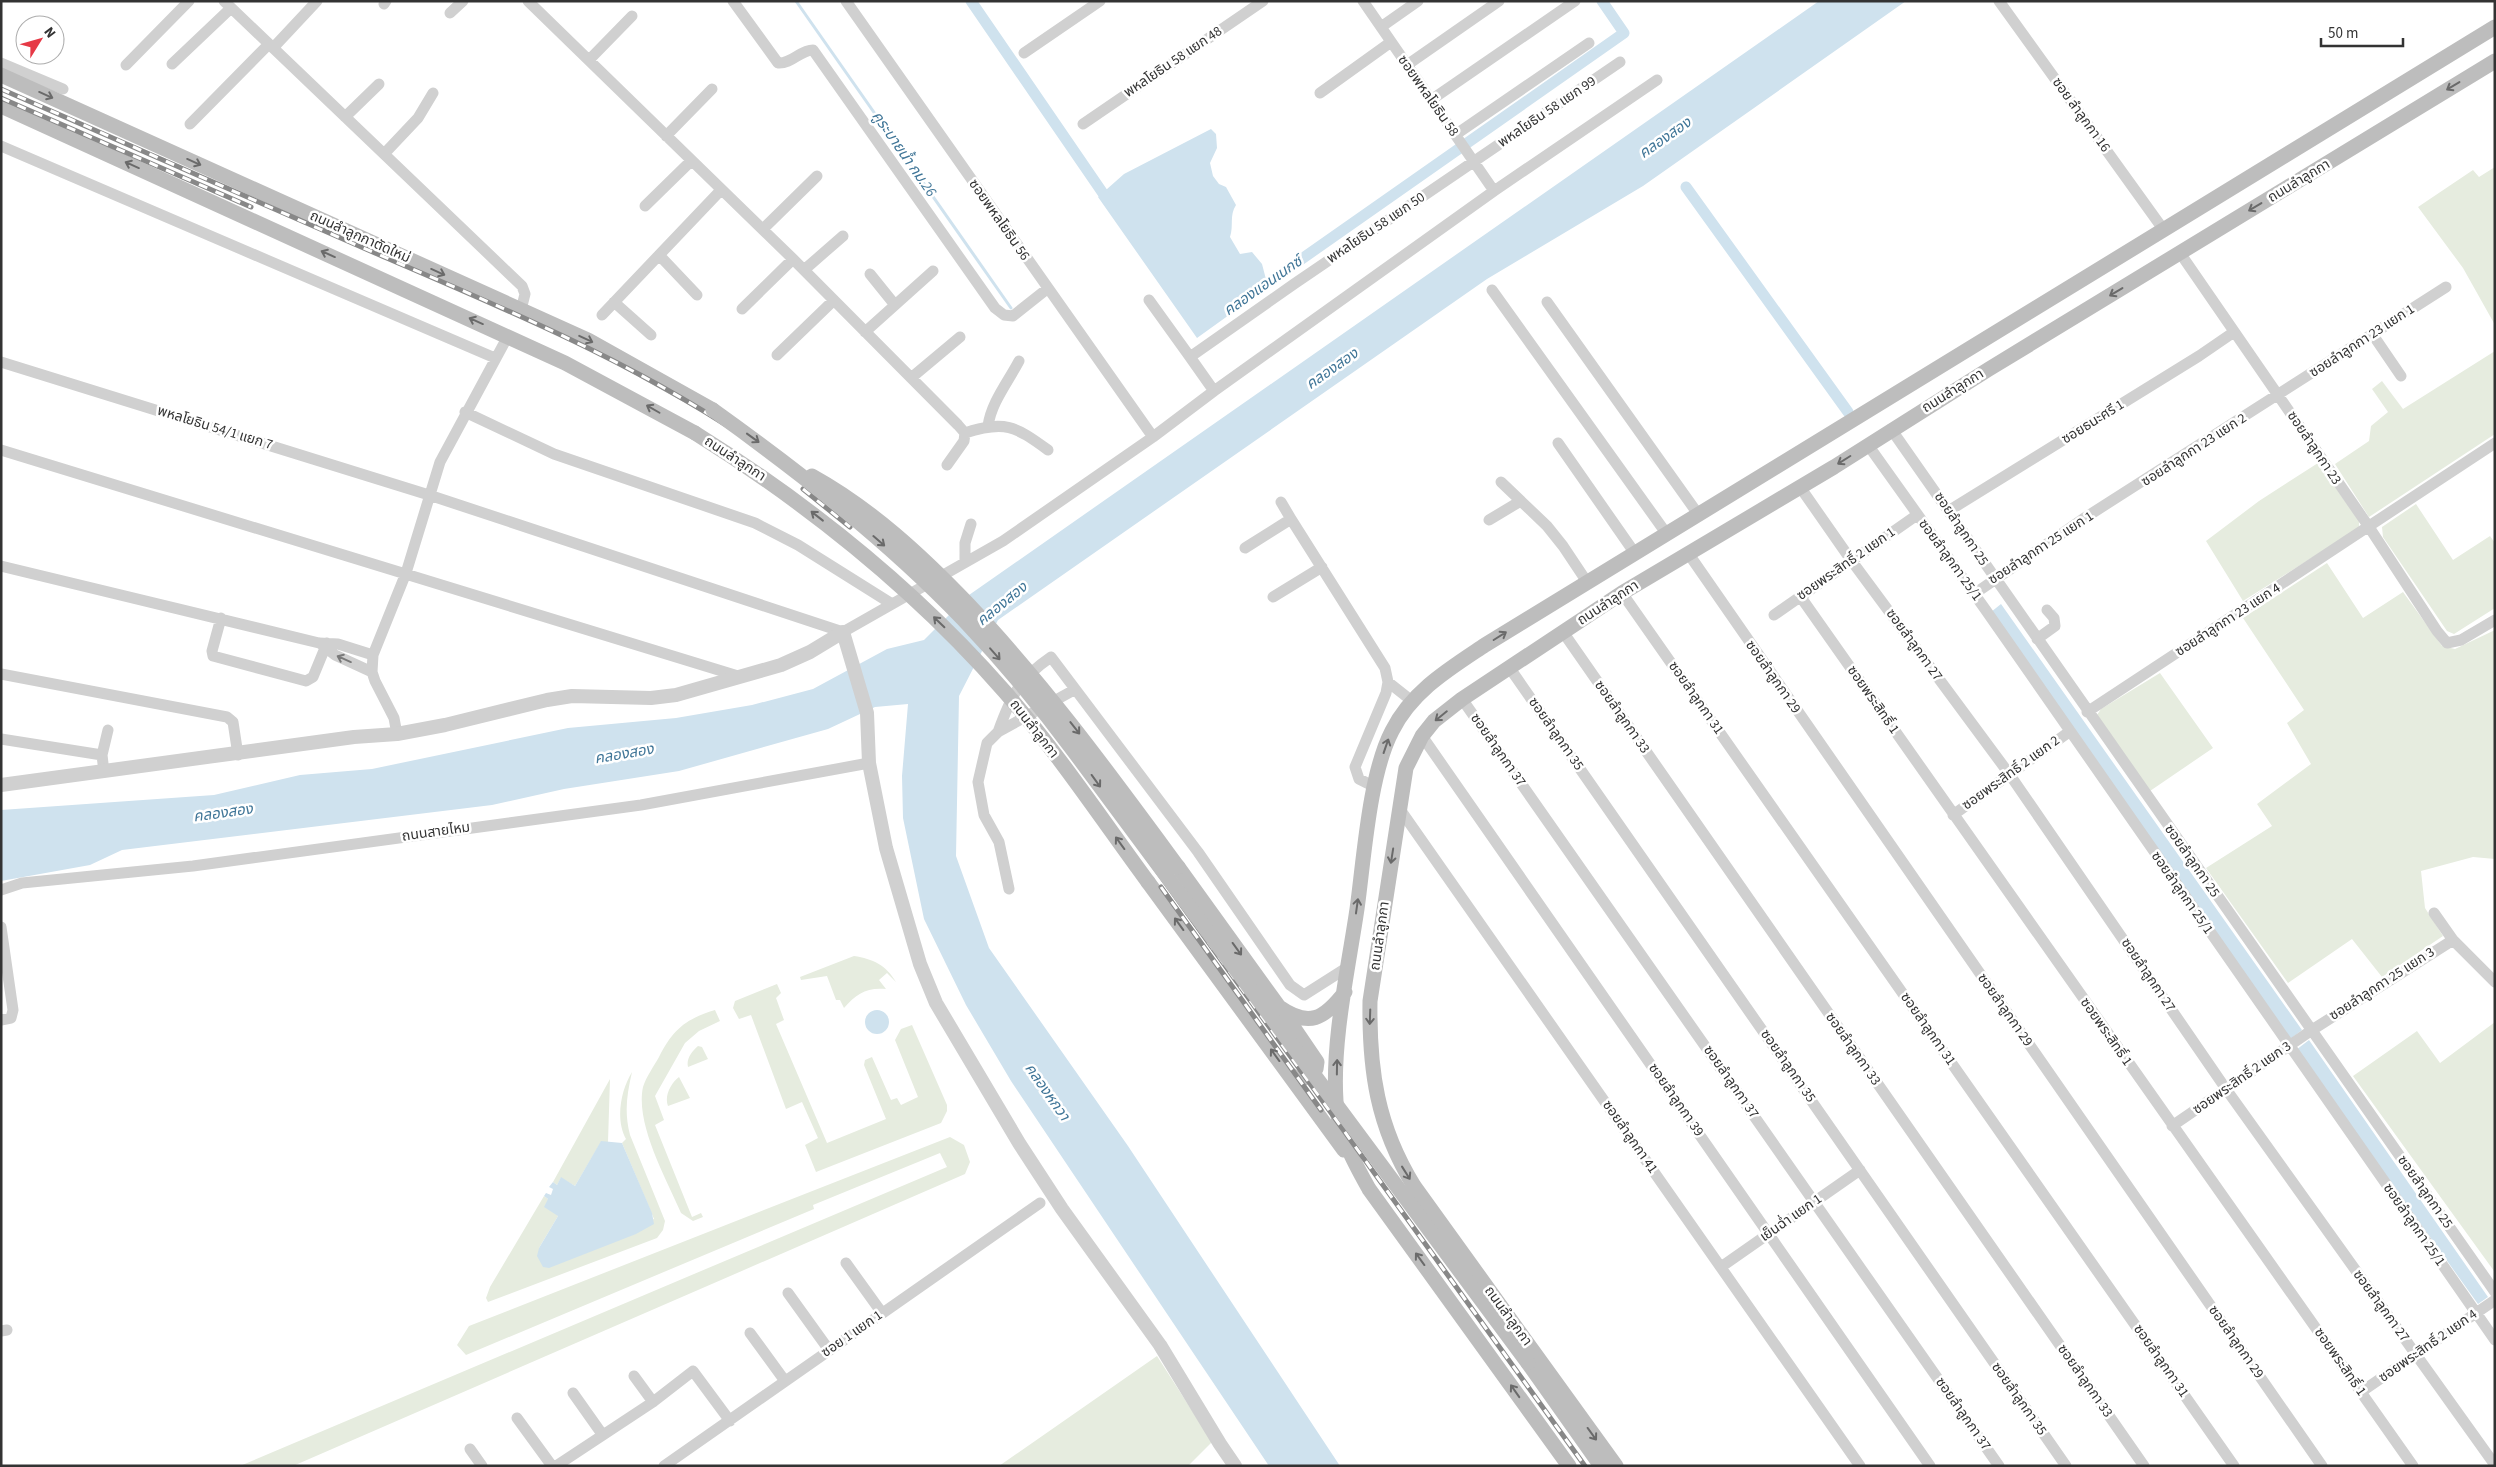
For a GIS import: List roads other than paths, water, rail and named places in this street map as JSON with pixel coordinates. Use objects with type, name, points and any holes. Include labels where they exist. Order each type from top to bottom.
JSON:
[{"type":"main road","name":"ถนนลำลูกกา","points":[[1569,1466],[1369,1189],[1345,1142],[1336,1102],[1336,1060],[1375,787],[1391,732],[1412,701],[1424,688],[1446,671],[1634,552],[2495,27]]},
{"type":"main road","name":"ถนนลำลูกกา","points":[[1616,1466],[1414,1186],[1400,1162],[1382,1117],[1372,1069],[1370,1001],[1406,768],[1422,736],[1434,722],[1462,699],[1622,593],[1868,445],[2495,61]]},
{"type":"main road","name":"ถนนลำลูกกาตัดใหม่","points":[[1,75],[595,344],[713,410]]},
{"type":"main road","name":"ถนนลำลูกกาตัดใหม่","points":[[1,106],[508,336],[606,384],[695,433]]},
{"type":"main road","name":"ถนนลำลูกกา","points":[[713,410],[784,461],[867,530],[938,595],[992,651],[1050,719],[1528,1363],[1601,1466]]},
{"type":"main road","name":"ถนนลำลูกกา","points":[[695,433],[773,484],[871,559],[948,631],[995,681],[1038,733],[1356,1165]]},
{"type":"main road","points":[[784,461],[846,496],[926,562],[1004,642],[1047,693],[1178,867],[1317,1062],[1316,1069],[1307,1077],[1299,1080],[1288,1073]]},
{"type":"main road","points":[[1279,1007],[1298,1019],[1317,1017],[1335,1005],[1345,992]]},
{"type":"street","points":[[126,65],[190,1]]},
{"type":"street","points":[[190,124],[317,1]]},
{"type":"street","points":[[450,13],[462,1]]},
{"type":"street","points":[[528,1],[794,259],[965,433]]},
{"type":"street","points":[[733,1],[778,63],[785,64],[806,50],[814,50],[995,308],[1004,315],[1013,316],[1047,289]]},
{"type":"street","name":"ซอยพหลโยธิน 56","points":[[846,1],[1153,437]]},
{"type":"street","points":[[1024,53],[1100,1]]},
{"type":"street","name":"พหลโยธิน 58 แยก 48","points":[[1083,124],[1263,1]]},
{"type":"street","name":"ซอยพหลโยธิน 58","points":[[1363,1],[1494,191]]},
{"type":"street","points":[[1381,27],[1418,1]]},
{"type":"street","points":[[1407,65],[1499,1]]},
{"type":"street","points":[[1431,100],[1575,1]]},
{"type":"street","name":"ซอย ลำลูกกา 16","points":[[1999,1],[2163,229]]},
{"type":"street","points":[[172,64],[227,4],[522,286],[525,294],[521,310]]},
{"type":"street","points":[[589,60],[632,16]]},
{"type":"street","points":[[1320,93],[1392,42]]},
{"type":"street","points":[[1457,138],[1589,43]]},
{"type":"street","name":"พหลโยธิน 58 แยก 99","points":[[1474,162],[1620,62]]},
{"type":"street","points":[[1,63],[64,89]]},
{"type":"street","points":[[1,785],[354,737],[397,734],[445,726],[547,700],[572,696],[651,698],[676,694],[781,665],[810,652],[965,561],[1003,541],[1153,437],[1214,391],[1494,191],[1657,80]]},
{"type":"street","points":[[345,118],[379,84]]},
{"type":"street","points":[[666,136],[712,89]]},
{"type":"street","points":[[384,154],[418,118],[433,93]]},
{"type":"street","points":[[1,146],[496,358]]},
{"type":"street","points":[[645,206],[691,161]]},
{"type":"street","name":"พหลโยธิน 58 แยก 50","points":[[1190,357],[1474,162]]},
{"type":"street","points":[[763,229],[817,176]]},
{"type":"street","points":[[602,315],[721,190]]},
{"type":"street","points":[[804,270],[843,236]]},
{"type":"street","name":"ซอยลำลูกกา 23","points":[[2180,253],[2447,643],[2462,640],[2495,620]]},
{"type":"street","points":[[659,256],[696,295]]},
{"type":"street","points":[[742,309],[794,259]]},
{"type":"street","points":[[865,332],[933,271]]},
{"type":"street","points":[[870,274],[895,305]]},
{"type":"street","name":"ซอยลำลูกกา 23 แยก 1","points":[[2279,396],[2446,287]]},
{"type":"street","points":[[1492,290],[1666,533]]},
{"type":"street","points":[[777,356],[834,300]]},
{"type":"street","points":[[1149,300],[1214,391]]},
{"type":"street","points":[[614,302],[651,335]]},
{"type":"street","points":[[1547,302],[1698,514]]},
{"type":"street","name":"ซอยธนะศรี 1","points":[[1950,510],[2199,356],[2234,332]]},
{"type":"street","points":[[2373,335],[2401,376]]},
{"type":"street","points":[[397,734],[394,718],[372,672],[373,655],[406,573],[440,462],[465,412],[508,336]]},
{"type":"street","points":[[911,378],[960,337]]},
{"type":"street","points":[[988,426],[994,404],[1001,395],[1018,361]]},
{"type":"street","name":"พหลโยธิน 54/1 แยก 7","points":[[1,362],[429,495],[843,632]]},
{"type":"street","name":"ซอยลำลูกกา 23 แยก 2","points":[[2110,504],[2279,396]]},
{"type":"street","points":[[465,412],[554,454],[755,523],[798,544],[892,604]]},
{"type":"street","points":[[965,433],[988,426],[1007,426],[1023,431],[1048,450]]},
{"type":"street","name":"ซอยลำลูกกา 25","points":[[1892,429],[1950,510],[2309,1032],[2494,1288]]},
{"type":"street","points":[[947,466],[964,441],[965,433]]},
{"type":"street","points":[[1558,443],[1634,552]]},
{"type":"street","name":"ซอยลำลูกกา 23 แยก 4","points":[[2088,712],[2495,443]]},
{"type":"street","name":"ซอยลำลูกกา 25/1","points":[[1868,445],[2477,1311],[2495,1340]]},
{"type":"street","points":[[1,450],[738,676]]},
{"type":"street","points":[[1501,482],[1558,539],[1587,582]]},
{"type":"street","name":"ซอยลำลูกกา 27","points":[[1800,486],[1851,560],[2010,775],[2226,1090],[2495,1465]]},
{"type":"street","points":[[1281,502],[1384,668],[1388,682],[1386,693],[1355,767],[1360,779],[1375,787]]},
{"type":"street","points":[[1489,520],[1519,502]]},
{"type":"street","name":"ซอยลำลูกกา 25 แยก 1","points":[[1974,594],[1995,578],[2110,504]]},
{"type":"street","name":"ซอยพระสิทธิ์ 2 แยก 1","points":[[1774,614],[1917,515]]},
{"type":"street","points":[[1246,548],[1291,519]]},
{"type":"street","points":[[965,561],[965,543],[971,524]]},
{"type":"street","name":"ซอยลำลูกกา 29","points":[[1688,553],[2322,1466]]},
{"type":"street","points":[[1,566],[324,644],[338,644],[373,655]]},
{"type":"street","points":[[1273,597],[1322,567]]},
{"type":"street","name":"ซอยลำลูกกา 31","points":[[1622,593],[2234,1466]]},
{"type":"street","name":"ซอยพระสิทธิ์ 1","points":[[1800,596],[2172,1126],[2414,1466]]},
{"type":"street","points":[[2037,639],[2055,626],[2054,618],[2046,610]]},
{"type":"street","points":[[221,618],[212,651],[216,658],[306,681],[313,677],[324,644]]},
{"type":"street","points":[[843,632],[867,713],[869,764],[889,860],[920,964],[936,1003],[1019,1144],[1062,1209],[1160,1345],[1235,1466]]},
{"type":"street","name":"ซอยลำลูกกา 33","points":[[1562,632],[2144,1466]]},
{"type":"street","points":[[324,644],[335,655],[372,672]]},
{"type":"street","points":[[998,732],[1007,708],[1022,681],[1051,657],[1198,852],[1290,985],[1304,995],[1348,967]]},
{"type":"street","name":"ซอยลำลูกกา 35","points":[[1509,667],[2066,1466]]},
{"type":"street","points":[[1,674],[227,717],[232,722],[238,754]]},
{"type":"street","points":[[1388,682],[1412,701]]},
{"type":"street","points":[[1009,889],[999,842],[984,815],[978,782],[987,743],[998,732],[1074,690]]},
{"type":"street","name":"ซอยลำลูกกา 37","points":[[1462,699],[1999,1466]]},
{"type":"street","points":[[104,772],[102,755],[108,730]]},
{"type":"street","name":"ซอยพระสิทธิ์ 2 แยก 2","points":[[1953,815],[2069,732]]},
{"type":"street","name":"ซอยลำลูกกา 39","points":[[1422,736],[1930,1466]]},
{"type":"street","points":[[1,739],[102,755]]},
{"type":"street","name":"ถนนสายไหม","points":[[1,890],[22,883],[193,866],[641,805],[869,764]]},
{"type":"street","name":"ซอยลำลูกกา 41","points":[[1400,808],[1860,1466]]},
{"type":"street","points":[[2434,913],[2453,940],[2495,982]]},
{"type":"street","points":[[1,927],[13,1010],[11,1018],[1,1020]]},
{"type":"street","name":"ซอยลำลูกกา 25 แยก 3","points":[[2309,1032],[2453,940]]},
{"type":"street","name":"ซอยพระสิทธิ์ 2 แยก 3","points":[[2172,1126],[2309,1032]]},
{"type":"street","name":"เย็นฉ่ำ แยก 1","points":[[1721,1267],[1860,1170]]},
{"type":"street","name":"ซอย 1 แยก 1","points":[[664,1466],[1040,1203]]},
{"type":"street","points":[[846,1263],[882,1313]]},
{"type":"street","points":[[788,1293],[829,1350]]},
{"type":"street","name":"ซอยพระสิทธิ์ 2 แยก 4","points":[[2361,1392],[2495,1300]]},
{"type":"street","points":[[750,1333],[784,1381]]},
{"type":"street","points":[[556,1466],[653,1402],[693,1371],[730,1421]]},
{"type":"street","points":[[634,1376],[653,1402]]},
{"type":"street","points":[[573,1393],[602,1434]]},
{"type":"street","points":[[517,1418],[552,1466]]},
{"type":"street","points":[[470,1449],[482,1466]]},
{"type":"water","points":[[1819,1],[1906,1],[1643,186],[1487,279],[998,620],[959,696],[956,856],[989,948],[1128,1146],[1340,1466],[1269,1466],[1011,1081],[966,1005],[924,919],[903,818],[902,776],[908,704],[875,707],[828,729],[679,771],[564,789],[492,805],[122,850],[90,865],[1,881],[1,810],[214,795],[300,775],[372,769],[568,728],[676,718],[752,705],[813,689],[887,649],[924,640],[969,595]]},
{"type":"water","points":[[1211,129],[1216,134],[1217,148],[1210,163],[1213,176],[1219,184],[1226,187],[1236,205],[1230,237],[1240,254],[1252,252],[1262,264],[1268,287],[1197,338],[1098,197],[1124,174]]},
{"type":"water","points":[[2001,604],[2302,1030],[2289,1040],[1991,612]]},
{"type":"water","points":[[877,1010],[885,1014],[889,1022],[885,1030],[877,1034],[869,1030],[865,1022],[869,1014]]},
{"type":"water","points":[[2309,1040],[2488,1297],[2478,1304],[2296,1050]]},
{"type":"water","points":[[601,1141],[622,1143],[652,1213],[654,1224],[636,1234],[549,1268],[543,1267],[537,1256],[539,1248],[558,1216],[544,1207],[548,1199],[544,1196],[546,1193],[551,1195],[553,1189],[549,1187],[553,1182],[557,1185],[561,1177],[575,1186]]},
{"type":"waterway","name":"คูระบายน้ำ กม.26","points":[[796,1],[1011,308]]},
{"type":"waterway","name":"คลองแอนเนกซ์","points":[[971,1],[1111,205]]},
{"type":"waterway","name":"คลองแอนเนกซ์","points":[[1256,291],[1624,33],[1602,1]]},
{"type":"waterway","points":[[1686,187],[1848,412]]},
{"type":"railway","points":[[1,89],[479,298],[631,370],[729,427],[776,459],[815,488],[889,551],[992,654],[1055,729],[1585,1466]]},
{"type":"railway","points":[[1,98],[251,207]]},
{"type":"railway","points":[[803,489],[850,527]]},
{"type":"railway","points":[[1161,887],[1321,1110]]},
{"type":"water label","name":"คลองสอง","points":[[1665,138]]},
{"type":"water label","name":"คลองสอง","points":[[1332,369]]},
{"type":"water label","name":"คลองสอง","points":[[1002,604]]},
{"type":"water label","name":"คลองสอง","points":[[624,754]]},
{"type":"water label","name":"คลองสอง","points":[[223,813]]},
{"type":"water label","name":"คลองหกวา","points":[[1047,1092]]}]
